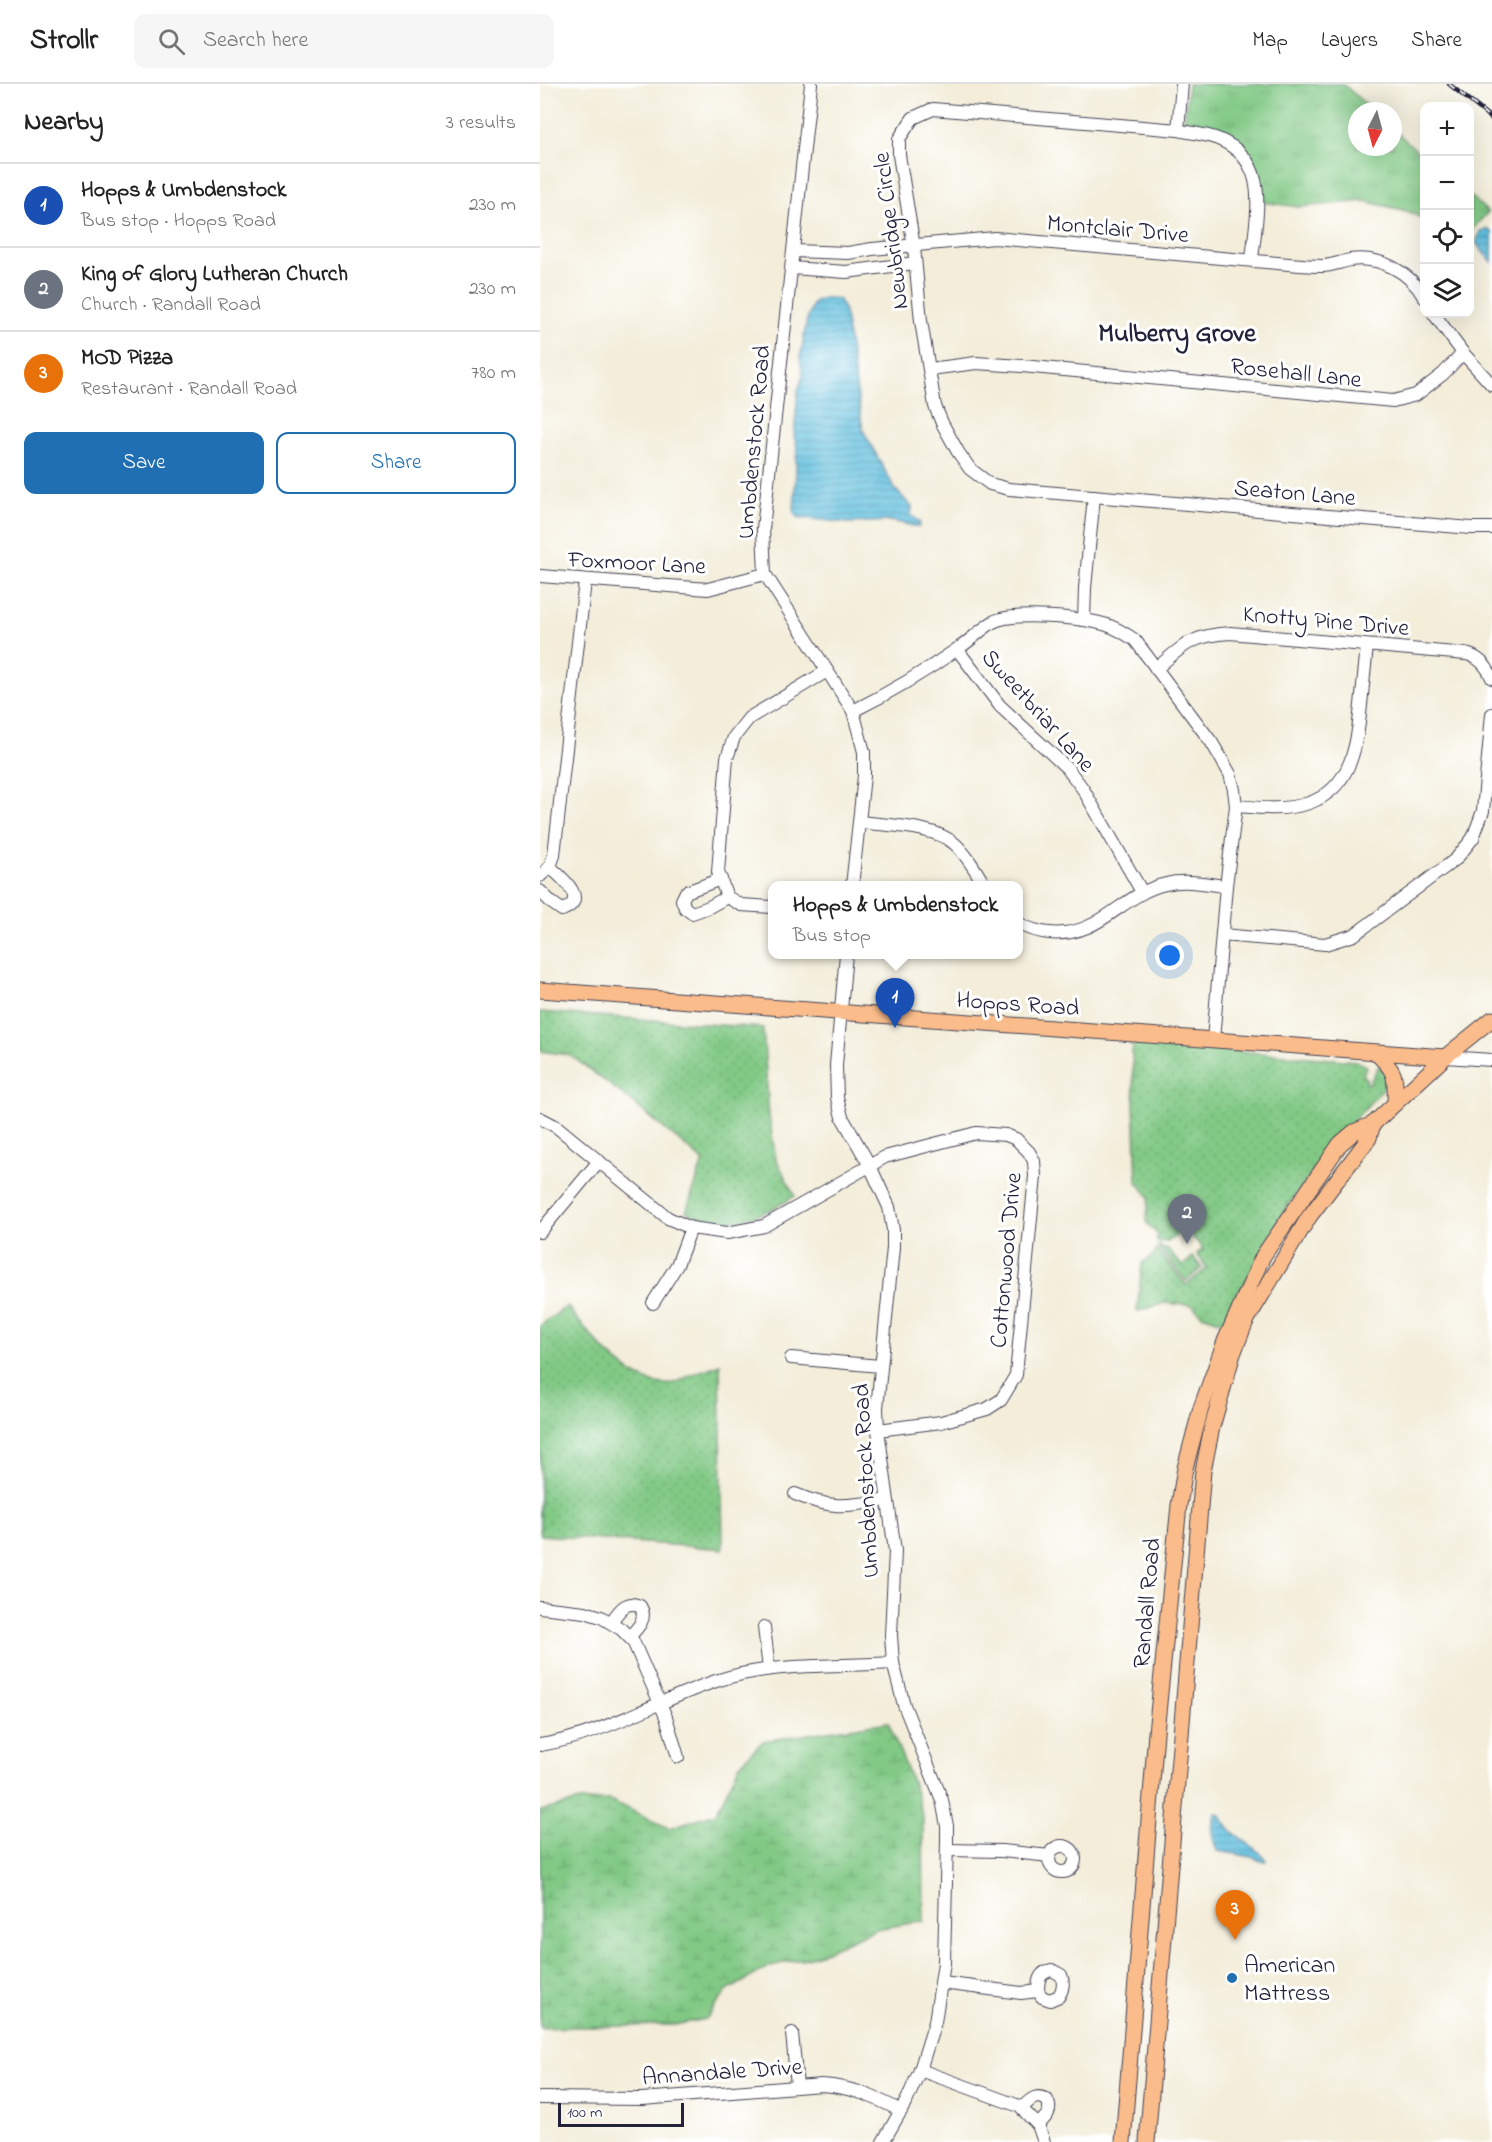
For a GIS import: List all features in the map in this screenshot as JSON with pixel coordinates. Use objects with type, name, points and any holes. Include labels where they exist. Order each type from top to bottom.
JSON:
[{"type":"main road","name":"Hopps Road","points":[[540,990],[1445,1057]]},
{"type":"main road","name":"Randall Road","points":[[1123,2142],[1156,1733],[1179,1505],[1188,1457],[1201,1408],[1226,1341],[1263,1256],[1340,1144],[1354,1132],[1373,1124],[1445,1057],[1492,1019]]},
{"type":"main road","points":[[1375,1052],[1387,1062],[1396,1077],[1395,1103]]},
{"type":"main road","name":"Randall Road","points":[[1147,2142],[1203,1471],[1212,1427],[1233,1354],[1246,1321],[1309,1217],[1369,1138],[1373,1124]]},
{"type":"street","name":"Umbdenstock Road","points":[[812,84],[762,529],[765,574],[853,711],[864,752],[860,822],[853,881]]},
{"type":"street","points":[[1178,130],[1182,84]]},
{"type":"street","name":"Newbridge Circle","points":[[1094,496],[997,487],[979,478],[958,452],[942,423],[935,406],[921,321],[914,247],[899,154],[899,139],[913,118],[933,109],[1178,130],[1217,138],[1233,146],[1248,159],[1256,176],[1258,194],[1252,260]]},
{"type":"street","name":"Montclair Drive","points":[[794,251],[848,253],[995,238],[1324,266],[1352,260],[1383,262],[1404,274],[1420,290]]},
{"type":"street","points":[[792,268],[840,272],[915,263]]},
{"type":"street","points":[[1437,318],[1463,353],[1492,385]]},
{"type":"street","name":"Rosehall Lane","points":[[930,369],[976,363],[999,364],[1393,401],[1416,395],[1443,374],[1463,353]]},
{"type":"street","points":[[1084,620],[1094,496]]},
{"type":"street","name":"Seaton Lane","points":[[1094,496],[1492,528]]},
{"type":"street","name":"Foxmoor Lane","points":[[540,576],[708,590],[765,574]]},
{"type":"street","points":[[540,876],[549,867],[554,855],[585,581]]},
{"type":"street","points":[[853,711],[890,692],[957,650],[993,622],[1007,617],[1084,620],[1109,625],[1135,640],[1212,743],[1230,774],[1236,806],[1226,886],[1213,1040]]},
{"type":"street","name":"Knotty Pine Drive","points":[[1156,669],[1180,647],[1202,636],[1230,633],[1474,656],[1486,667],[1492,678]]},
{"type":"street","points":[[1236,806],[1275,808],[1302,805],[1324,796],[1341,780],[1353,759],[1358,743],[1367,646]]},
{"type":"street","name":"Sweetbriar Lane","points":[[957,650],[1000,706],[1067,768],[1083,789],[1142,892]]},
{"type":"street","points":[[768,908],[741,905],[727,897],[718,872],[727,758],[734,737],[749,717],[827,671]]},
{"type":"street","points":[[1222,934],[1325,944],[1354,935],[1456,859],[1473,838],[1483,811],[1492,714]]},
{"type":"street","points":[[860,822],[920,830],[939,835],[953,842],[982,881]]},
{"type":"street","points":[[540,891],[562,910],[573,904],[574,893],[564,880],[549,867]]},
{"type":"street","points":[[721,879],[686,892],[682,900],[685,908],[692,913],[727,897]]},
{"type":"street","points":[[1023,925],[1041,932],[1059,934],[1077,932],[1107,917],[1142,892],[1166,883],[1183,882],[1226,886]]},
{"type":"street","name":"Umbdenstock Road","points":[[846,959],[836,1073],[837,1098],[842,1117],[869,1164],[889,1207],[893,1230],[877,1408],[895,1551],[891,1635],[893,1663],[904,1705],[942,1800],[947,1826],[945,1937],[942,1983],[935,2022],[921,2070],[883,2142]]},
{"type":"street","name":"Hopps Road","points":[[1445,1057],[1492,1060]]},
{"type":"street","name":"Cottonwood Drive","points":[[540,1118],[557,1127],[668,1218],[691,1228],[727,1233],[764,1226],[869,1164],[903,1151],[976,1133],[1006,1135],[1016,1139],[1024,1146],[1034,1161],[1035,1176],[1016,1375],[1007,1393],[987,1409],[941,1422],[878,1430]]},
{"type":"street","points":[[540,1232],[599,1161]]},
{"type":"street","points":[[653,1303],[677,1265],[691,1228]]},
{"type":"street","points":[[791,1358],[880,1366]]},
{"type":"street","points":[[795,1494],[816,1503],[838,1506],[887,1500]]},
{"type":"street","points":[[611,1622],[628,1604],[633,1603],[640,1606],[644,1613],[641,1623],[629,1637]]},
{"type":"street","points":[[540,1607],[585,1612],[611,1622],[633,1641],[674,1738],[678,1757]]},
{"type":"street","points":[[764,1627],[769,1669]]},
{"type":"street","points":[[540,1745],[564,1741],[592,1732],[717,1680],[769,1669],[893,1663]]},
{"type":"street","points":[[947,1850],[1002,1851],[1050,1856]]},
{"type":"street","points":[[942,1983],[1021,1993],[1038,1991]]},
{"type":"street","points":[[792,2033],[797,2086]]},
{"type":"street","points":[[921,2070],[1022,2108],[1038,2125],[1044,2142]]},
{"type":"street","name":"Annandale Drive","points":[[540,2098],[642,2099],[822,2085],[851,2089],[901,2111]]},
{"type":"street","points":[[1022,2108],[1034,2098],[1041,2097],[1047,2100],[1050,2106],[1049,2113],[1038,2125]]},
{"type":"green space","points":[[1188,84],[1343,84],[1363,102],[1348,102],[1348,156],[1402,156],[1402,137],[1420,153],[1420,217],[1403,210],[1364,201],[1299,207],[1263,202],[1260,175],[1256,164],[1241,146],[1219,134],[1191,128],[1184,123]]},
{"type":"green space","points":[[1474,200],[1488,212],[1474,228]]},
{"type":"green space","points":[[540,1012],[763,1028],[769,1116],[776,1159],[795,1196],[755,1216],[730,1221],[686,1212],[703,1161],[626,1097],[570,1055],[540,1051]]},
{"type":"green space","points":[[1134,1044],[1357,1061],[1366,1066],[1363,1076],[1367,1078],[1366,1083],[1369,1084],[1379,1065],[1391,1080],[1333,1143],[1285,1210],[1223,1322],[1202,1315],[1192,1305],[1164,1303],[1137,1312],[1142,1263],[1154,1255],[1157,1249],[1186,1285],[1207,1268],[1197,1254],[1203,1249],[1186,1229],[1168,1241],[1157,1242],[1157,1234],[1146,1222],[1149,1197],[1137,1182],[1132,1051]]},
{"type":"green space","points":[[1158,1246],[1168,1249],[1182,1266],[1193,1257],[1202,1268],[1186,1281]]},
{"type":"green space","points":[[567,1306],[598,1344],[624,1368],[638,1377],[668,1384],[720,1364],[723,1549],[540,1535],[540,1326]]},
{"type":"green space","points":[[888,1722],[913,1784],[923,1817],[924,1921],[876,1929],[815,1956],[770,1966],[727,1991],[706,2019],[674,2025],[540,2028],[540,1811],[580,1801],[610,1800],[669,1828],[716,1813],[740,1764],[763,1741]]},
{"type":"water","points":[[1487,229],[1492,232],[1492,263],[1476,243],[1480,231]]},
{"type":"water","points":[[838,299],[844,309],[863,430],[895,489],[912,507],[911,515],[920,522],[919,527],[891,521],[848,523],[803,518],[797,517],[794,512],[797,446],[794,436],[798,391],[803,376],[800,358],[807,319],[813,304],[817,300]]},
{"type":"water","points":[[1216,1813],[1229,1829],[1264,1856],[1266,1861],[1218,1851],[1212,1832]]},
{"type":"railway","points":[[1449,84],[1492,119]]},
{"type":"place","name":"Hopps & Umbdenstock","points":[[895,1028]]},
{"type":"place","name":"King of Glory Lutheran Church","points":[[1187,1244]]},
{"type":"place","name":"MOD Pizza","points":[[1235,1940]]},
{"type":"place","name":"American Mattress","points":[[1232,1978]]},
{"type":"district","name":"Mulberry Grove","points":[[1177,332]]}]
